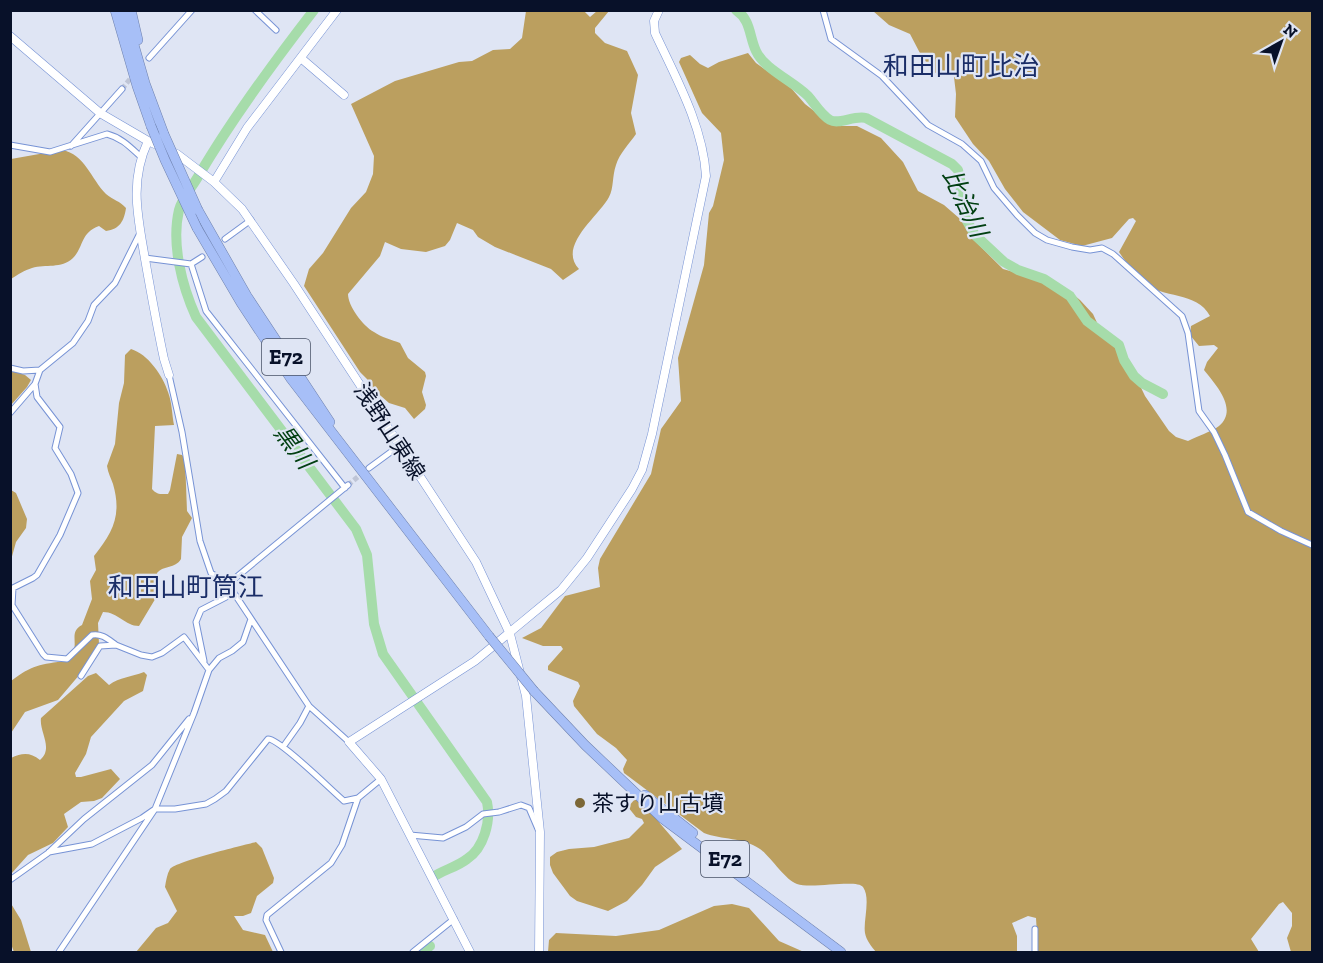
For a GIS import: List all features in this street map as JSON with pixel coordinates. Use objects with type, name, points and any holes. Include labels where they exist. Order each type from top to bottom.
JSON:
[{"type":"highway","name":"E72","points":[[113,10],[137,86],[156,124],[164,134],[198,210],[228,265],[271,334],[382,498]]},
{"type":"highway","name":"E72","points":[[124,10],[165,160],[197,228],[241,303],[291,379],[534,691],[663,819],[841,952]]},
{"type":"highway","points":[[131,10],[156,124]]},
{"type":"highway","name":"E72","points":[[603,762],[769,894],[848,952]]},
{"type":"street","points":[[148,58],[192,10]]},
{"type":"street","points":[[255,10],[276,30]]},
{"type":"street","points":[[214,182],[247,128],[302,59],[337,10]]},
{"type":"street","points":[[350,742],[475,661],[561,590],[587,558],[642,470],[652,434],[706,176],[705,156],[696,125],[655,33],[654,21],[658,10]]},
{"type":"street","points":[[823,10],[831,39],[882,76],[928,125],[962,144],[981,161],[994,188],[1035,232],[1047,240],[1090,250],[1102,248],[1113,254],[1182,316],[1188,333],[1199,411],[1214,432],[1248,512],[1281,531],[1312,544]]},
{"type":"street","name":"浅野山東線","points":[[10,36],[100,113],[148,141],[177,154],[231,197],[250,220],[294,284],[476,562],[510,634],[526,696],[540,832],[539,952]]},
{"type":"street","points":[[302,59],[344,95]]},
{"type":"street","points":[[69,147],[122,89]]},
{"type":"street","points":[[10,145],[50,152],[107,134],[126,142],[141,157]]},
{"type":"street","points":[[148,141],[137,173],[139,235],[164,360],[182,432],[200,541],[211,573],[228,584],[309,706],[350,742],[381,779],[470,952]]},
{"type":"street","points":[[225,239],[250,220]]},
{"type":"street","points":[[10,413],[35,384],[40,370],[73,343],[94,305],[115,283],[139,235]]},
{"type":"street","points":[[145,258],[191,264],[202,257]]},
{"type":"street","points":[[191,264],[206,311],[346,486],[228,584]]},
{"type":"street","points":[[10,368],[23,371],[40,370]]},
{"type":"street","points":[[35,384],[37,397],[60,427],[55,448],[71,474],[78,493],[60,535],[36,574],[33,578],[15,586],[12,605],[46,657],[67,659],[92,635],[97,634],[116,645],[152,657],[184,638],[209,670]]},
{"type":"street","points":[[369,468],[399,446]]},
{"type":"street","points":[[204,663],[196,622],[201,610],[234,593]]},
{"type":"street","points":[[59,952],[155,809],[209,670],[219,657],[232,651],[243,642],[251,619]]},
{"type":"street","points":[[81,676],[100,646],[116,645]]},
{"type":"street","points":[[283,747],[309,706]]},
{"type":"street","points":[[10,880],[49,852],[84,819],[152,765],[194,713]]},
{"type":"street","points":[[49,852],[92,844],[155,809],[175,809],[206,804],[226,792],[268,739],[272,739],[283,747],[344,801],[358,798],[381,779]]},
{"type":"street","points":[[281,952],[266,920],[267,915],[331,864],[342,846],[358,798]]},
{"type":"street","points":[[410,835],[443,838],[466,827],[483,813],[499,813],[521,805],[529,808],[540,832]]},
{"type":"street","points":[[413,952],[454,919]]},
{"type":"street","points":[[1035,929],[1035,952]]},
{"type":"shaded area","points":[[526,11],[584,11],[590,17],[597,11],[609,11],[595,28],[595,33],[605,43],[627,51],[638,75],[631,113],[636,134],[617,161],[609,197],[576,241],[573,251],[574,260],[579,269],[563,280],[551,269],[495,247],[478,237],[473,230],[457,223],[445,246],[426,252],[401,249],[385,242],[380,256],[348,294],[353,310],[365,325],[380,335],[400,343],[408,358],[425,372],[422,392],[426,405],[425,409],[414,419],[405,408],[389,403],[373,389],[372,384],[360,372],[304,286],[309,269],[323,253],[351,208],[366,192],[373,174],[374,156],[351,104],[395,81],[459,62],[472,61],[493,50],[510,49],[522,38]]},
{"type":"shaded area","points":[[873,11],[1312,11],[1312,952],[1291,952],[1287,938],[1292,926],[1292,913],[1283,902],[1251,939],[1259,952],[1038,952],[1036,918],[1028,916],[1012,923],[1017,936],[1017,952],[876,952],[865,933],[867,903],[863,887],[852,884],[797,884],[792,882],[760,849],[753,845],[704,833],[624,773],[623,769],[627,760],[616,748],[597,734],[574,706],[573,701],[580,686],[578,682],[548,670],[548,666],[563,649],[561,646],[543,646],[522,638],[541,628],[565,596],[600,587],[598,568],[600,559],[651,474],[661,429],[681,401],[678,358],[704,265],[709,213],[713,206],[724,160],[721,133],[702,113],[679,62],[681,58],[690,55],[708,68],[748,53],[756,63],[791,88],[805,104],[827,121],[839,126],[857,126],[881,138],[903,162],[918,191],[944,205],[959,218],[968,228],[974,240],[1003,269],[1045,281],[1069,291],[1080,300],[1093,314],[1099,327],[1122,348],[1145,396],[1169,431],[1176,437],[1188,441],[1216,428],[1225,419],[1227,412],[1223,397],[1204,370],[1218,348],[1214,345],[1199,346],[1190,335],[1191,326],[1210,316],[1197,303],[1151,287],[1130,268],[1119,252],[1136,221],[1133,218],[1129,219],[1112,238],[1082,246],[1060,240],[1023,212],[1005,189],[989,161],[973,144],[955,117],[954,77],[941,76],[934,72],[922,57],[910,34],[889,25]]},
{"type":"shaded area","points":[[62,150],[76,156],[106,194],[126,208],[124,217],[115,228],[106,231],[99,226],[88,232],[73,258],[64,264],[32,268],[11,279],[11,159]]},
{"type":"shaded area","points":[[131,349],[154,366],[166,386],[171,404],[174,425],[155,426],[152,489],[159,494],[168,494],[177,454],[182,455],[185,459],[187,511],[192,518],[182,537],[181,559],[157,573],[160,591],[139,626],[103,612],[98,623],[99,644],[86,667],[58,700],[25,712],[11,733],[11,681],[37,666],[67,661],[72,655],[76,631],[82,625],[92,599],[90,581],[96,570],[94,556],[111,531],[116,514],[116,495],[107,466],[115,444],[119,403],[124,383],[125,355]]},
{"type":"shaded area","points":[[11,370],[31,380],[11,405]]},
{"type":"shaded area","points":[[11,490],[16,493],[27,519],[26,528],[16,542],[11,560]]},
{"type":"shaded area","points":[[144,672],[147,675],[143,691],[124,701],[91,737],[86,754],[75,773],[76,777],[81,777],[111,769],[120,779],[102,798],[81,802],[64,814],[68,827],[53,843],[28,855],[11,874],[11,758],[26,754],[40,760],[46,750],[41,718],[88,676],[96,673],[109,685]]},
{"type":"shaded area","points":[[635,799],[645,806],[682,849],[655,867],[627,901],[608,911],[577,901],[570,896],[553,873],[550,857],[557,852],[569,849],[594,847],[629,838],[644,823],[628,807]]},
{"type":"shaded area","points":[[256,842],[262,848],[274,878],[273,883],[257,896],[251,913],[234,916],[243,930],[265,935],[273,952],[136,952],[156,928],[168,923],[177,911],[165,887],[170,869],[196,858]]},
{"type":"shaded area","points":[[10,902],[21,920],[31,952],[14,952],[11,944]]},
{"type":"shaded area","points":[[732,904],[749,908],[779,941],[804,952],[548,952],[549,940],[556,933],[616,936],[659,930],[714,906]]},
{"type":"waterway","name":"黒川","points":[[314,10],[240,111],[185,197],[180,206],[177,223],[177,251],[186,292],[196,317],[356,529],[367,555],[374,624],[383,654],[487,802],[487,825],[478,848],[463,862],[433,877]]},
{"type":"waterway","name":"比治川","points":[[736,10],[747,23],[756,51],[765,64],[808,96],[827,118],[834,121],[866,118],[952,164],[958,170],[962,206],[975,235],[1004,262],[1018,270],[1044,279],[1070,296],[1087,321],[1119,345],[1124,360],[1134,376],[1163,394]]},
{"type":"waterway","name":"黒川","points":[[423,952],[430,946]]},
{"type":"tunnel","points":[[122,89],[134,74]]},
{"type":"tunnel","points":[[348,485],[365,471]]},
{"type":"place","name":"茶すり山古墳","points":[[580,803]]},
{"type":"district","name":"和田山町比治","points":[[961,66]]},
{"type":"district","name":"和田山町筒江","points":[[186,587]]}]
